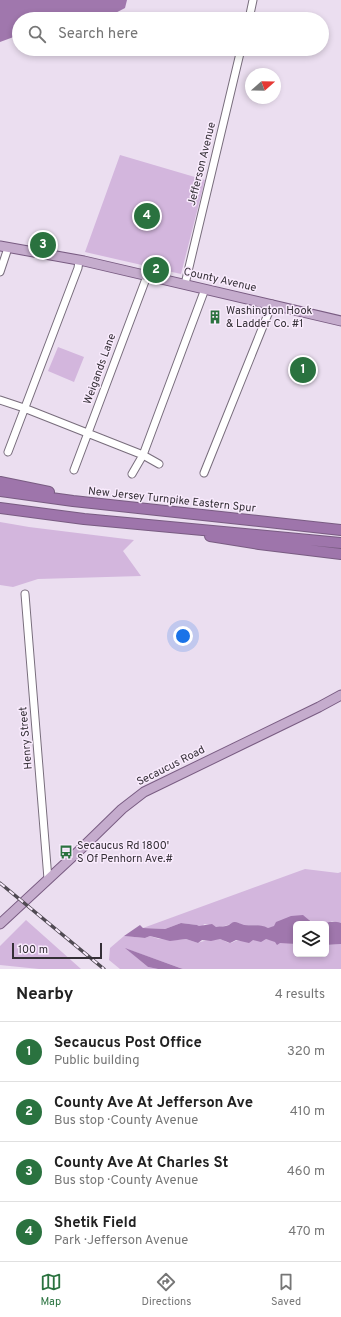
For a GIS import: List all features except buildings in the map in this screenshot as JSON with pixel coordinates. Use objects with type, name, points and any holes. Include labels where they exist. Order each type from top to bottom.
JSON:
[{"type":"highway","points":[[0,482],[97,504]]},
{"type":"highway","name":"New Jersey Turnpike Eastern Spur","points":[[0,491],[97,504],[341,530]]},
{"type":"highway","points":[[0,508],[56,516],[340,543]]},
{"type":"highway","points":[[174,527],[218,538],[341,554]]},
{"type":"main road","name":"County Avenue","points":[[4,247],[79,261],[185,284],[341,321]]},
{"type":"main road","name":"Secaucus Road","points":[[0,924],[122,810],[144,792],[318,707],[341,694]]},
{"type":"street","points":[[250,12],[253,0]]},
{"type":"street","name":"Jefferson Avenue","points":[[185,284],[239,56]]},
{"type":"street","points":[[0,272],[4,247]]},
{"type":"street","points":[[8,452],[78,268],[79,261]]},
{"type":"street","name":"Weigands Lane","points":[[74,470],[147,276]]},
{"type":"street","points":[[132,474],[143,455],[206,289]]},
{"type":"street","points":[[204,473],[272,304]]},
{"type":"street","points":[[0,400],[143,455],[159,464]]},
{"type":"street","name":"Henry Street","points":[[25,594],[48,879]]},
{"type":"shaded area","points":[[0,0],[127,0],[125,8],[117,12],[12,12],[12,38],[0,42]]},
{"type":"shaded area","points":[[120,155],[205,180],[181,274],[85,252]]},
{"type":"shaded area","points":[[58,347],[84,357],[74,382],[48,371]]},
{"type":"shaded area","points":[[0,522],[134,540],[123,551],[141,576],[38,579],[13,587],[0,585]]},
{"type":"shaded area","points":[[305,869],[338,873],[341,872],[341,923],[332,921],[329,922],[329,921],[311,921],[307,919],[268,928],[257,925],[241,925],[237,922],[220,927],[206,924],[199,926],[181,923],[165,929],[143,928]]},
{"type":"shaded area","points":[[303,915],[311,921],[293,921],[293,944],[280,943],[277,945],[275,942],[266,939],[261,942],[253,940],[249,943],[236,940],[230,943],[220,939],[211,941],[202,940],[198,943],[186,939],[170,941],[150,936],[145,938],[124,936],[140,925],[143,928],[165,929],[181,923],[199,926],[212,924],[216,927],[227,926],[233,922],[237,922],[244,925],[268,928],[274,926],[276,922],[291,916]]},
{"type":"shaded area","points":[[26,920],[81,969],[39,969],[0,965],[0,946]]},
{"type":"shaded area","points":[[329,922],[341,923],[341,944],[329,945]]},
{"type":"shaded area","points":[[124,936],[145,938],[150,936],[159,939],[178,940],[186,939],[198,943],[218,939],[228,943],[233,943],[236,941],[266,939],[293,944],[293,957],[329,957],[329,945],[341,944],[341,969],[183,969],[127,949],[148,967],[158,969],[120,969],[109,960],[110,948]]},
{"type":"shaded area","points":[[125,948],[183,969],[158,969],[148,967]]},
{"type":"railway","points":[[0,883],[104,969]]},
{"type":"place","name":"Shetik Field","points":[[147,216]]},
{"type":"place","name":"County Ave At Charles St","points":[[43,245]]},
{"type":"place","name":"County Ave At Jefferson Ave","points":[[156,270]]},
{"type":"place","name":"Washington Hook & Ladder Co. #1","points":[[215,317]]},
{"type":"place","name":"Secaucus Post Office","points":[[303,370]]},
{"type":"place","name":"Secaucus Rd 1800' S Of Penhorn Ave.#","points":[[66,852]]}]
